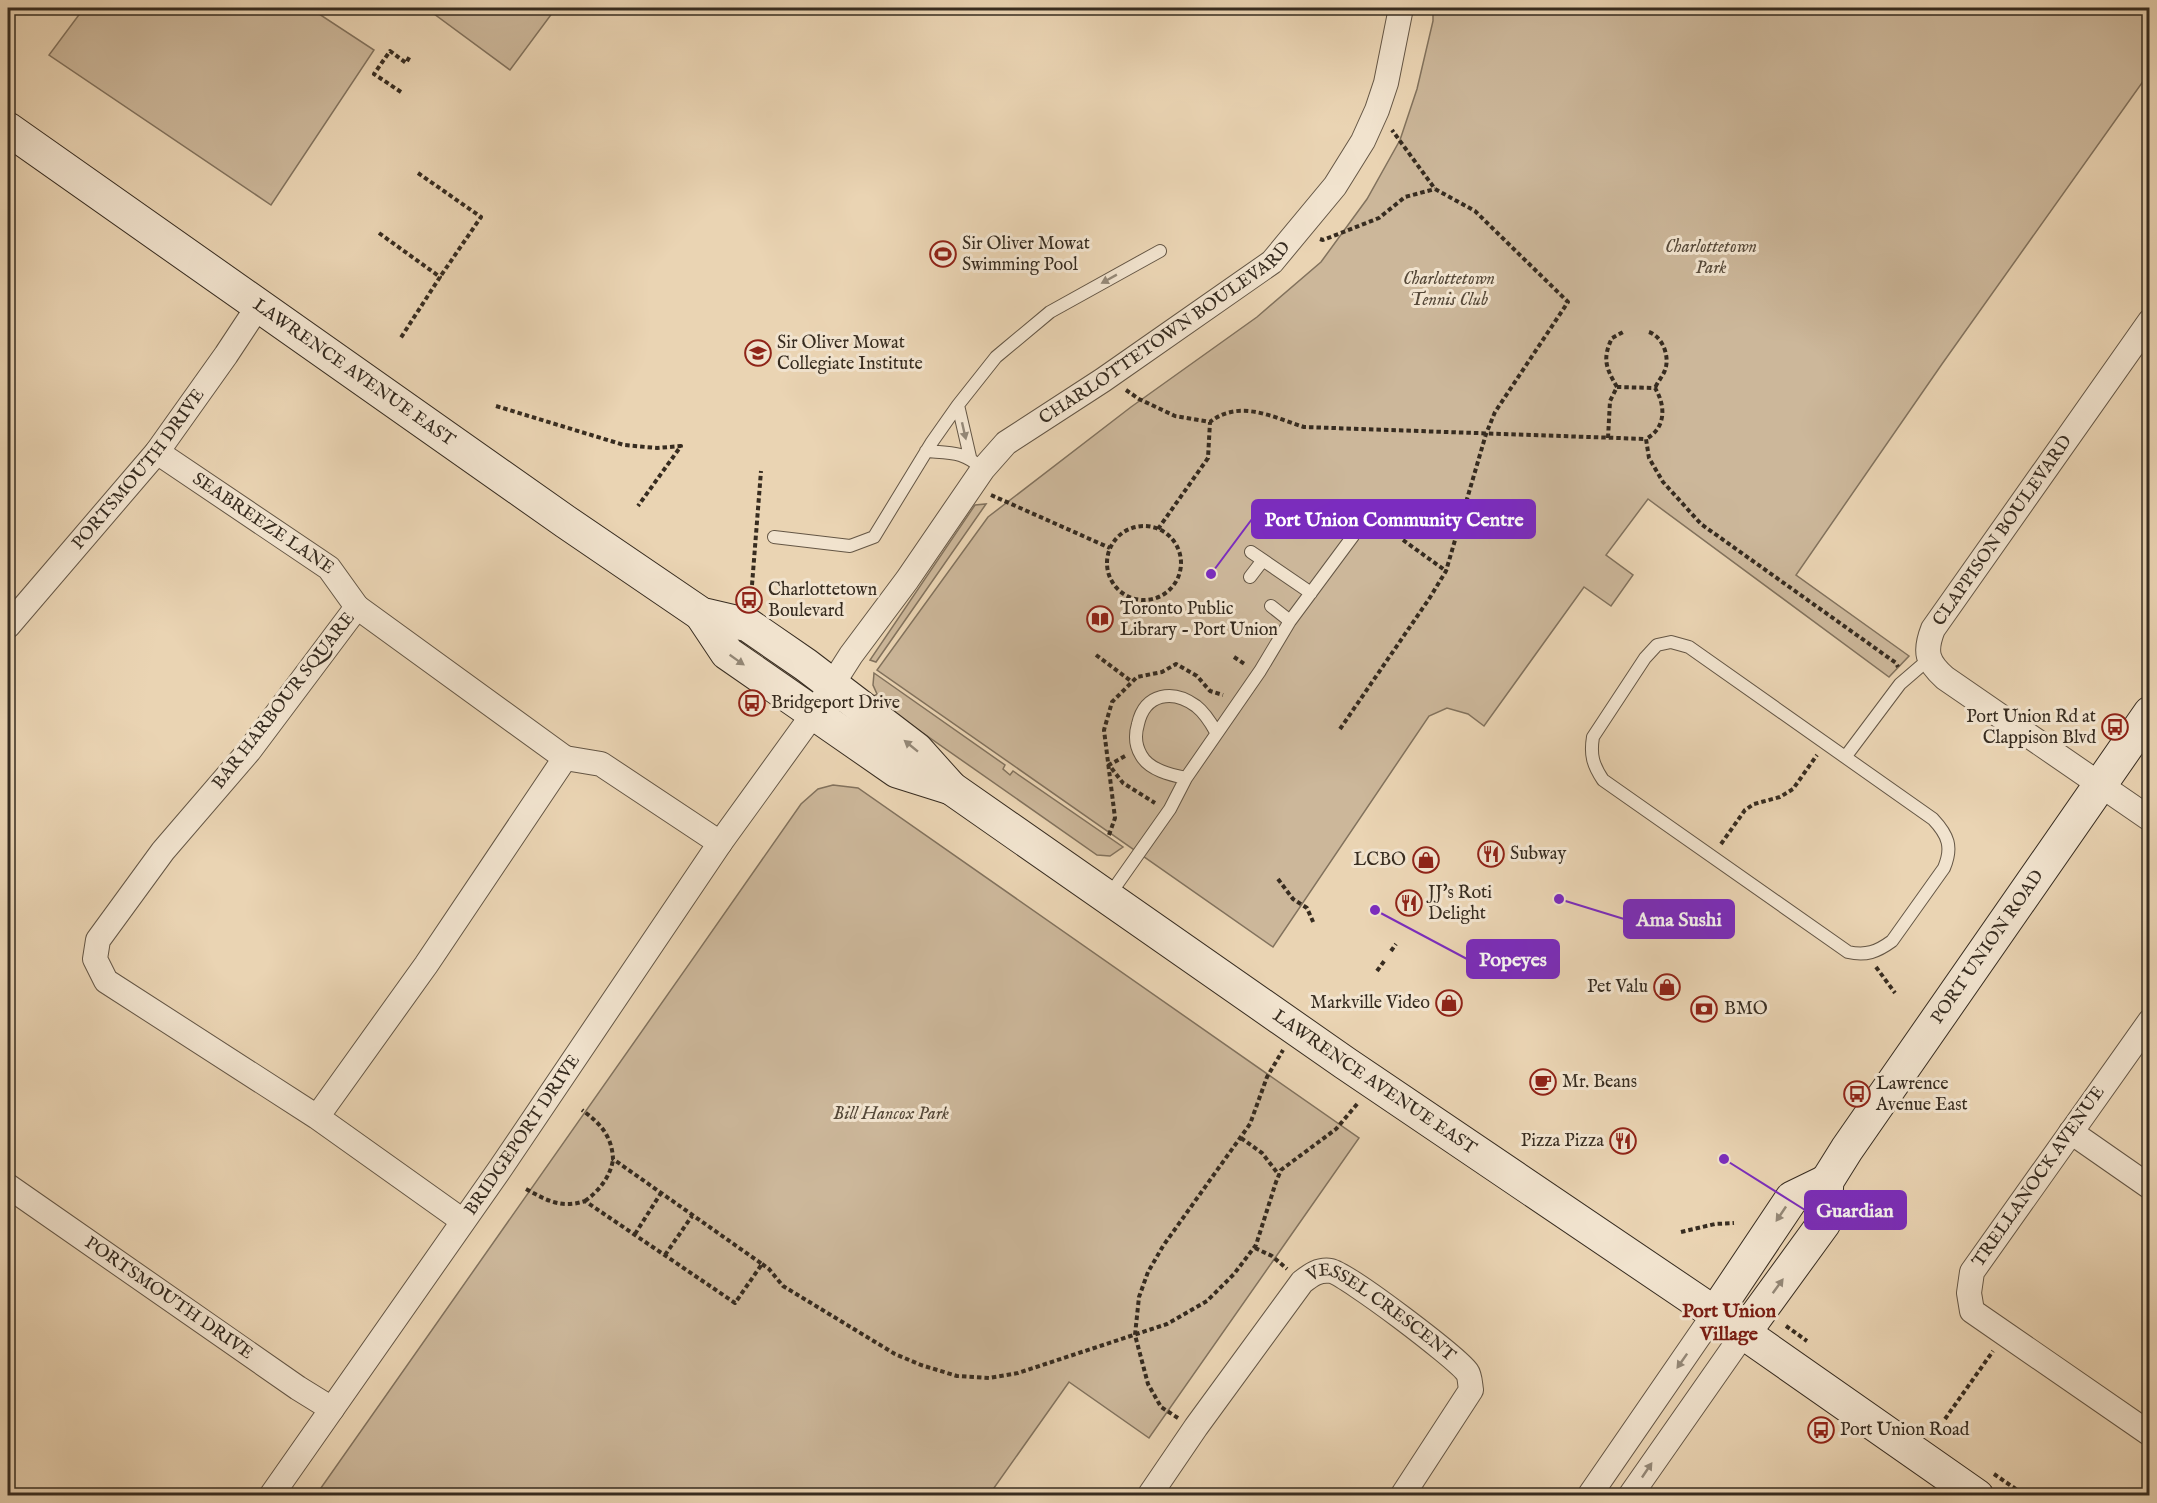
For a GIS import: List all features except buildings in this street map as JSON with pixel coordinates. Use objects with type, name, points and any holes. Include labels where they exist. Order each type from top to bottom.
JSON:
[{"type":"main road","name":"LAWRENCE AVENUE EAST","points":[[8,129],[701,614],[727,652],[897,771],[951,789]]},
{"type":"main road","name":"LAWRENCE AVENUE EAST","points":[[701,614],[748,625],[916,749],[951,789],[1373,1082],[1744,1333],[1977,1496]]},
{"type":"main road","name":"PORT UNION ROAD","points":[[1744,1333],[1824,1223],[1827,1181],[1901,1070],[2150,714]]},
{"type":"main road","points":[[1714,1313],[1792,1198],[1827,1181]]},
{"type":"street","name":"CHARLOTTETOWN BOULEVARD","points":[[831,685],[907,580],[975,469],[1006,443],[1103,380],[1272,262],[1335,186],[1363,141],[1386,83],[1401,8]]},
{"type":"street","name":"PORTSMOUTH DRIVE","points":[[8,626],[157,452],[259,305]]},
{"type":"street","name":"CLAPPISON BOULEVARD","points":[[1929,659],[1929,642],[1933,629],[2150,321]]},
{"type":"street","name":"SEABREEZE LANE","points":[[157,452],[329,568],[357,607]]},
{"type":"street","name":"BAR HARBOUR SQUARE","points":[[463,1221],[317,1117],[106,981],[95,959],[98,940],[163,851],[249,751],[357,607],[565,758]]},
{"type":"street","points":[[1929,659],[1945,678],[2150,819]]},
{"type":"street","name":"BRIDGEPORT DRIVE","points":[[271,1496],[831,685]]},
{"type":"street","points":[[317,1117],[426,965],[565,758],[601,764],[720,843]]},
{"type":"street","name":"TRELLANOCK AVENUE","points":[[2150,1021],[1972,1272],[1969,1293],[1972,1311],[2150,1434]]},
{"type":"street","points":[[2071,1132],[2150,1188]]},
{"type":"street","name":"PORTSMOUTH DRIVE","points":[[8,1186],[298,1388],[332,1409]]},
{"type":"street","name":"VESSEL CRESCENT","points":[[1149,1496],[1196,1427],[1302,1282],[1313,1274],[1323,1271],[1334,1272],[1345,1277],[1451,1357],[1468,1373],[1471,1390],[1402,1496]]},
{"type":"street","points":[[1589,1496],[1714,1313]]},
{"type":"street","name":"PORT UNION ROAD","points":[[1630,1496],[1744,1333]]},
{"type":"lane","points":[[774,537],[850,546],[874,537],[926,451],[958,405],[996,357],[1050,312],[1160,251]]},
{"type":"lane","points":[[958,405],[975,469]]},
{"type":"lane","points":[[926,451],[951,453],[975,469]]},
{"type":"lane","points":[[1108,897],[1170,809],[1186,778],[1260,671],[1290,621],[1353,536]]},
{"type":"lane","points":[[1251,552],[1311,593]]},
{"type":"lane","points":[[1250,577],[1263,560]]},
{"type":"lane","points":[[1271,606],[1290,621]]},
{"type":"lane","points":[[1671,642],[1689,647],[1846,756],[1933,819],[1945,831],[1950,846],[1944,868],[1892,941],[1869,954],[1848,952],[1603,780],[1593,764],[1590,751],[1593,737],[1639,667],[1657,645],[1671,642]]},
{"type":"lane","points":[[1846,756],[1900,684],[1929,659]]},
{"type":"lane","points":[[1186,778],[1170,775],[1153,767],[1141,756],[1135,736],[1139,717],[1149,702],[1161,696],[1178,697],[1196,706],[1216,732]]},
{"type":"path","points":[[400,92],[374,74],[390,51],[406,63],[410,56]]},
{"type":"path","points":[[1340,729],[1430,599],[1446,571],[1486,434],[1495,412],[1568,302],[1475,211],[1435,189],[1377,110]]},
{"type":"path","points":[[400,339],[481,217],[418,173]]},
{"type":"path","points":[[1323,240],[1379,218],[1405,197],[1435,189]]},
{"type":"path","points":[[380,233],[440,278]]},
{"type":"path","points":[[1617,387],[1606,364],[1606,357],[1612,338],[1623,332]]},
{"type":"path","points":[[1649,332],[1655,334],[1662,342],[1666,352],[1665,370],[1655,388]]},
{"type":"path","points":[[1103,380],[1175,416],[1209,422],[1220,414],[1239,409],[1262,413],[1304,427],[1646,439],[1657,433],[1661,423],[1662,399],[1655,388]]},
{"type":"path","points":[[1608,438],[1610,401],[1617,387]]},
{"type":"path","points":[[1617,387],[1655,388]]},
{"type":"path","points":[[496,406],[624,445],[657,448],[681,446],[638,506]]},
{"type":"path","points":[[1158,529],[1208,458],[1209,422]]},
{"type":"path","points":[[1646,439],[1649,458],[1664,482],[1701,524],[1896,663],[1899,669]]},
{"type":"path","points":[[975,469],[994,498],[1110,548]]},
{"type":"path","points":[[752,585],[761,471]]},
{"type":"path","points":[[1138,526],[1158,529],[1171,538],[1178,548],[1181,560],[1180,572],[1175,583],[1167,592],[1156,598],[1144,600],[1132,598],[1121,592],[1113,583],[1108,572],[1107,560],[1110,548],[1117,538],[1138,526]]},
{"type":"path","points":[[1403,540],[1446,571]]},
{"type":"path","points":[[1096,655],[1132,681]]},
{"type":"path","points":[[1162,672],[1162,681]]},
{"type":"path","points":[[1712,856],[1745,810],[1754,804],[1780,797],[1793,789],[1819,752]]},
{"type":"path","points":[[1108,765],[1123,783],[1157,804]]},
{"type":"path","points":[[1278,879],[1293,899],[1307,908],[1314,924]]},
{"type":"path","points":[[1391,951],[1396,944]]},
{"type":"path","points":[[1377,971],[1385,960]]},
{"type":"path","points":[[1874,964],[1895,993]]},
{"type":"path","points":[[1196,1427],[1167,1412],[1158,1402],[1145,1373],[1135,1335],[1139,1297],[1153,1262],[1254,1118],[1267,1077],[1296,1029]]},
{"type":"path","points":[[613,1159],[769,1269],[783,1286],[863,1337],[921,1365],[957,1376],[989,1378],[1011,1375],[1175,1321],[1207,1301],[1234,1274],[1255,1248],[1279,1175],[1288,1164],[1339,1127],[1373,1082]]},
{"type":"path","points":[[526,1189],[557,1204],[570,1204],[585,1201],[596,1192],[608,1176],[613,1159],[607,1135],[595,1120],[582,1110]]},
{"type":"path","points":[[1241,1138],[1262,1153],[1279,1175]]},
{"type":"path","points":[[635,1234],[661,1193]]},
{"type":"path","points":[[585,1201],[735,1303],[762,1264]]},
{"type":"path","points":[[665,1255],[692,1216]]},
{"type":"path","points":[[1681,1232],[1715,1224],[1734,1223]]},
{"type":"path","points":[[1255,1248],[1272,1256],[1302,1282]]},
{"type":"path","points":[[1945,1419],[2006,1334]]},
{"type":"green space","points":[[84,8],[310,8],[374,50],[271,205],[49,55]]},
{"type":"green space","points":[[426,8],[556,8],[510,70]]},
{"type":"green space","name":"Charlottetown Park","points":[[1433,8],[2149,8],[2149,73],[1942,364],[1796,575],[1909,656],[1889,677],[1648,499],[1606,555],[1633,575],[1611,606],[1584,587],[1484,726],[1468,714],[1447,708],[1429,716],[1273,947],[877,670],[988,517],[1131,407],[1257,317],[1321,262],[1367,199],[1400,140],[1417,89],[1433,21]]},
{"type":"green space","points":[[986,504],[876,662],[870,660],[975,505]]},
{"type":"green space","points":[[874,673],[1005,765],[1003,769],[1010,775],[1013,771],[1123,847],[1110,856],[1097,855],[880,703],[874,696],[877,694],[873,685]]},
{"type":"green space","name":"Bill Hancox Park","points":[[833,785],[858,788],[1359,1138],[1149,1438],[1069,1382],[989,1495],[316,1495],[801,804],[818,789]]},
{"type":"place","name":"Sir Oliver Mowat Swimming Pool","points":[[943,254]]},
{"type":"place","name":"Sir Oliver Mowat Collegiate Institute","points":[[758,353]]},
{"type":"place","name":"Port Union Community Centre","points":[[1211,574]]},
{"type":"place","name":"Charlottetown Boulevard","points":[[749,600]]},
{"type":"place","name":"Toronto Public Library - Port Union","points":[[1100,619]]},
{"type":"place","name":"Bridgeport Drive","points":[[752,703]]},
{"type":"place","name":"Port Union Rd at Clappison Blvd","points":[[2115,727]]},
{"type":"place","name":"Subway","points":[[1491,854]]},
{"type":"place","name":"LCBO","points":[[1426,860]]},
{"type":"place","name":"Ama Sushi","points":[[1559,899]]},
{"type":"place","name":"JJ's Roti Delight","points":[[1409,903]]},
{"type":"place","name":"Popeyes","points":[[1375,910]]},
{"type":"place","name":"Pet Valu","points":[[1667,987]]},
{"type":"place","name":"Markville Video","points":[[1449,1003]]},
{"type":"place","name":"BMO","points":[[1704,1009]]},
{"type":"place","name":"Mr. Beans","points":[[1543,1082]]},
{"type":"place","name":"Lawrence Avenue East","points":[[1857,1094]]},
{"type":"place","name":"Pizza Pizza","points":[[1623,1141]]},
{"type":"place","name":"Guardian","points":[[1724,1159]]},
{"type":"place","name":"Port Union Road","points":[[1821,1430]]},
{"type":"district","name":"Port Union Village","points":[[1729,1322]]},
{"type":"park label","name":"Charlottetown Tennis Club","points":[[1449,289]]}]
